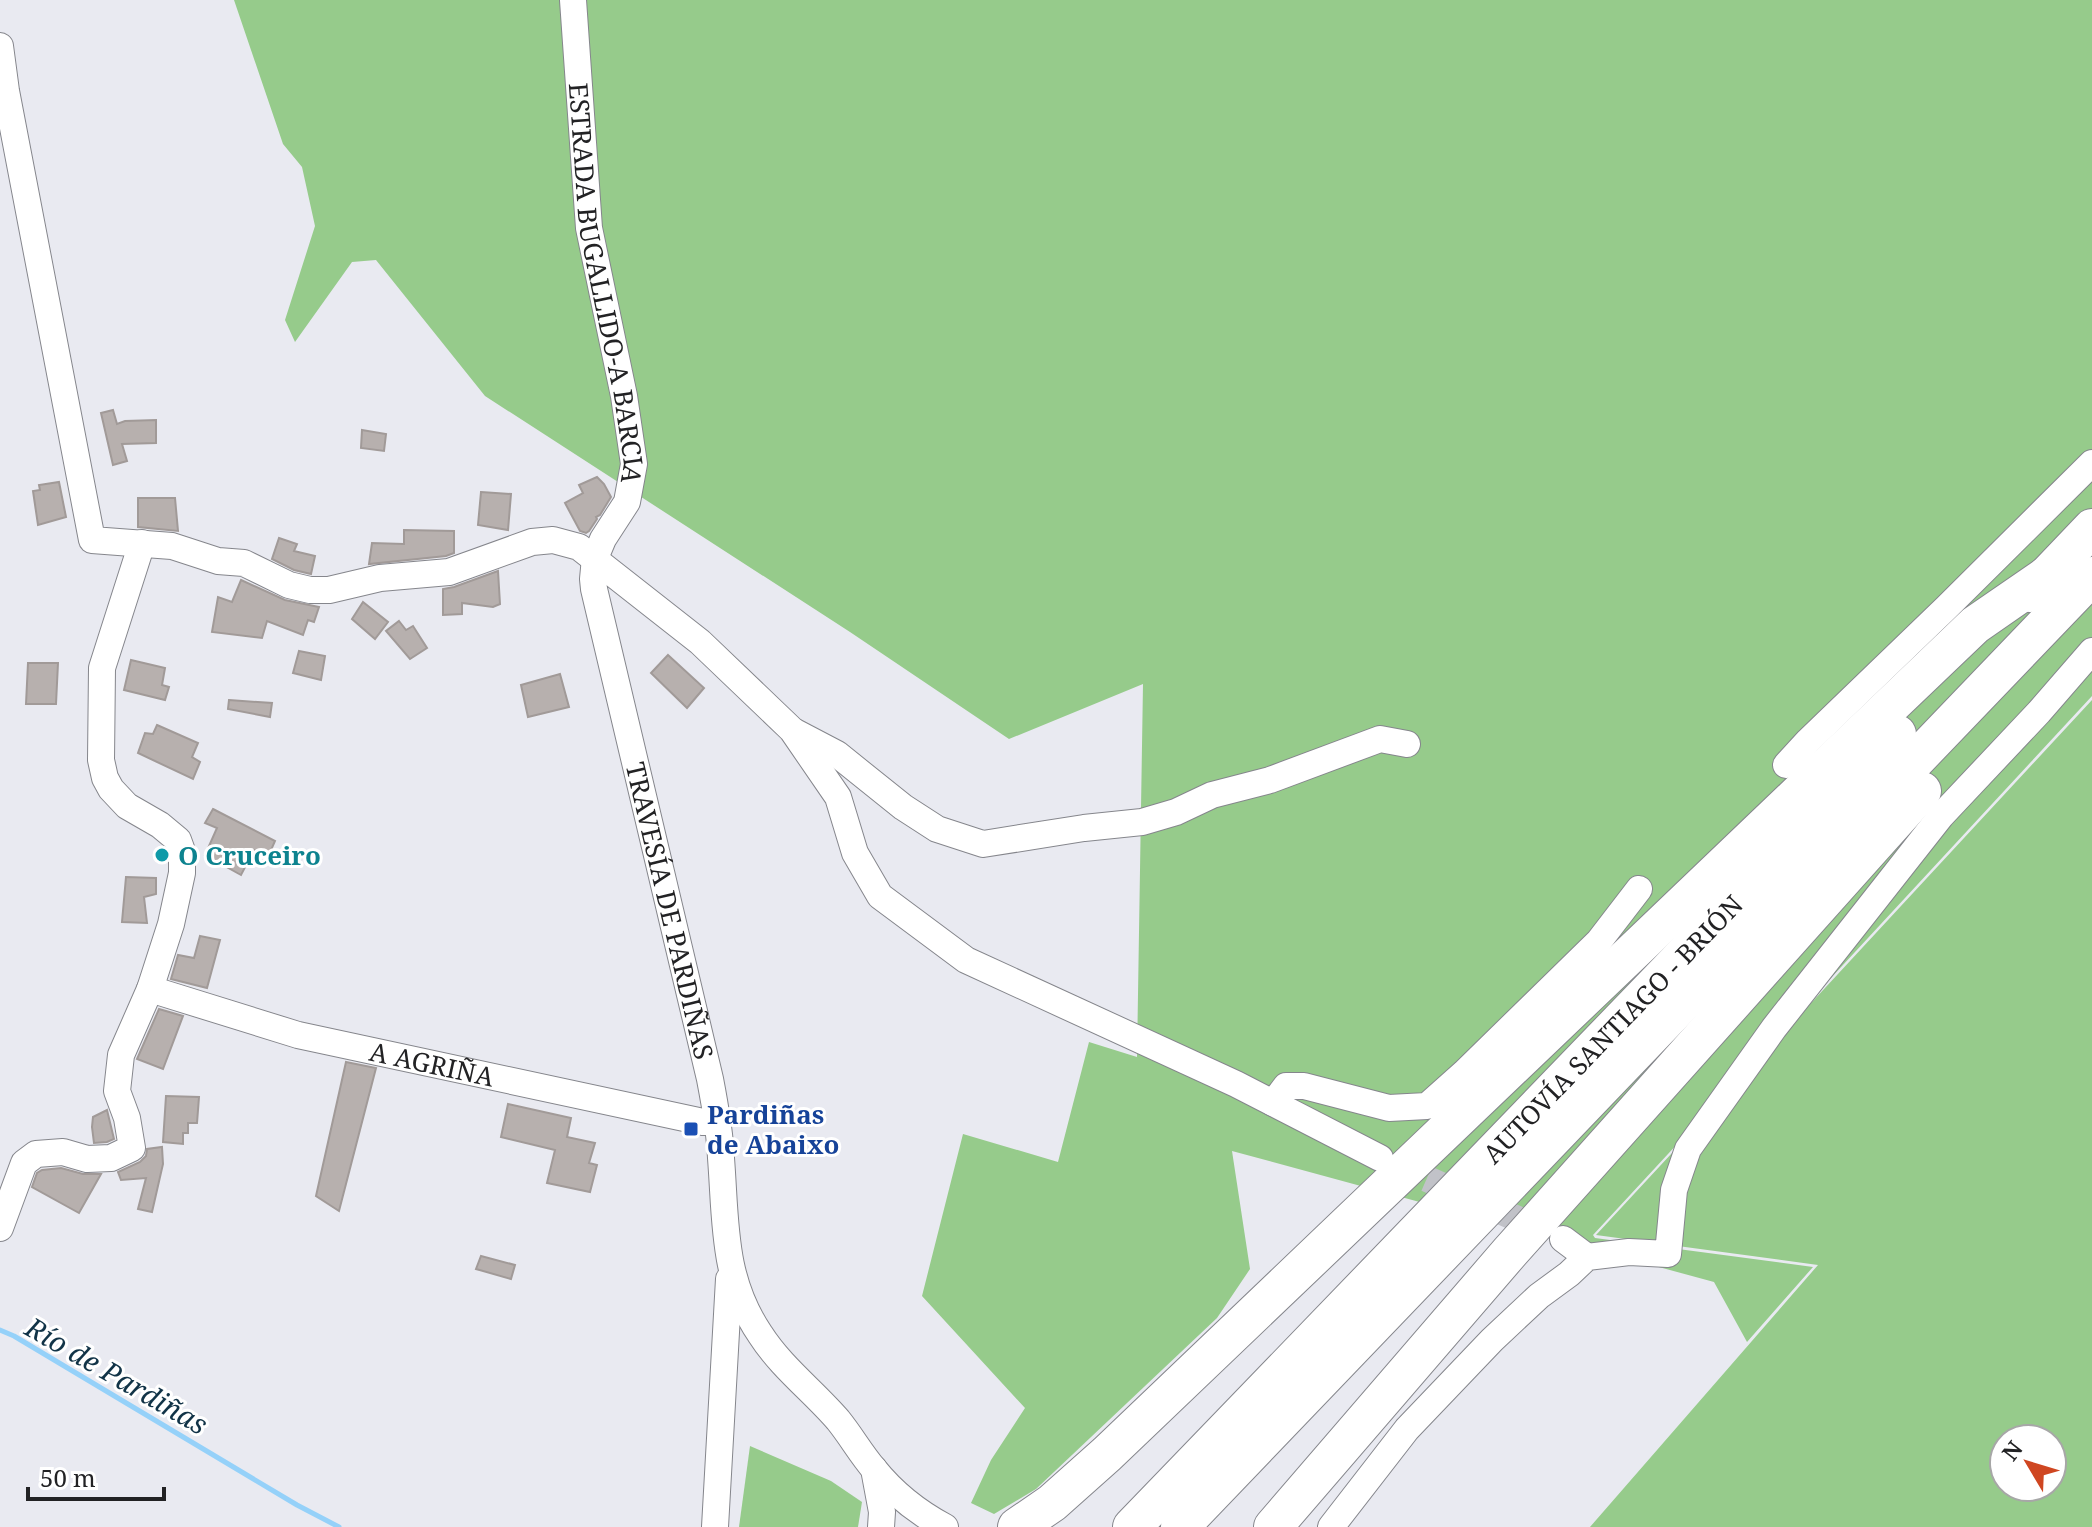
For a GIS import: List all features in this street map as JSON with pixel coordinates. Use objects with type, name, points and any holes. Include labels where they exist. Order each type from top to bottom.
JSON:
[{"type":"highway","name":"AUTOVÍA SANTIAGO - BRIÓN","points":[[1132,1527],[1805,831],[2092,528]]},
{"type":"highway","points":[[1017,1527],[1052,1503],[1107,1454],[1975,625],[2046,576]]},
{"type":"highway","name":"AUTOVÍA SANTIAGO - BRIÓN","points":[[1180,1527],[2092,576]]},
{"type":"highway","points":[[1273,1527],[1509,1253],[2077,615],[2092,583]]},
{"type":"street","name":"ESTRADA BUGALLIDO-A BARCIA","points":[[573,0],[589,228],[624,396],[634,464],[627,502],[603,539],[595,558]]},
{"type":"street","points":[[0,46],[92,540],[172,546],[218,561],[244,563],[289,585],[319,590],[380,578],[449,572],[532,542],[553,540],[579,547],[700,642],[792,730],[838,797],[855,853],[880,896],[966,960],[1149,1043],[1380,1158]]},
{"type":"street","points":[[1786,765],[2092,463]]},
{"type":"street","points":[[0,1228],[24,1163],[36,1154],[63,1152],[87,1159],[111,1158],[132,1148],[127,1118],[117,1091],[121,1055],[150,989],[171,924],[182,873],[182,851],[178,840],[160,825],[127,806],[111,789],[101,760],[102,668],[142,543]]},
{"type":"street","name":"TRAVESÍA DE PARDIÑAS","points":[[595,558],[593,579],[597,602],[701,1039],[717,1122],[730,1268]]},
{"type":"street","points":[[1331,1527],[1407,1429],[1492,1340],[1587,1257],[1629,1252],[1668,1254],[1674,1190],[1688,1149],[1827,958],[1941,816],[2092,651]]},
{"type":"street","points":[[792,730],[837,754],[903,807],[937,829],[983,844],[1142,822],[1176,812],[1212,795],[1270,780],[1380,739],[1407,744]]},
{"type":"street","points":[[1273,1103],[1286,1086],[1304,1086],[1389,1108],[1427,1106],[1599,941],[1639,889]]},
{"type":"street","name":"A AGRIÑA","points":[[150,989],[298,1035],[703,1122],[717,1122]]},
{"type":"street","points":[[1563,1239],[1587,1257]]},
{"type":"street","points":[[730,1268],[743,1306],[760,1335],[833,1415],[874,1469],[905,1502],[945,1527]]},
{"type":"street","points":[[715,1527],[730,1268]]},
{"type":"street","points":[[874,1469],[882,1512],[881,1527]]},
{"type":"green space","points":[[234,0],[2092,0],[2092,696],[1593,1235],[1595,1238],[1813,1267],[1747,1342],[1714,1282],[1232,1151],[1250,1269],[1217,1318],[1036,1489],[994,1514],[971,1503],[991,1460],[1025,1408],[922,1296],[963,1134],[1058,1162],[1089,1042],[1137,1057],[1143,684],[1009,739],[850,632],[485,396],[376,260],[352,262],[295,342],[285,320],[315,226],[302,167],[283,144]]},
{"type":"green space","points":[[2092,700],[2092,1527],[1590,1527],[1818,1265],[1596,1235]]},
{"type":"green space","points":[[750,1446],[831,1481],[862,1502],[858,1527],[739,1527]]},
{"type":"building","points":[[113,410],[117,424],[156,420],[156,443],[122,444],[127,461],[113,465],[101,413]]},
{"type":"building","points":[[362,430],[386,434],[384,451],[361,448]]},
{"type":"building","points":[[597,477],[611,497],[586,533],[580,531],[565,503],[583,493],[579,485]]},
{"type":"building","points":[[59,482],[66,517],[38,525],[33,491],[40,490],[39,485]]},
{"type":"building","points":[[481,492],[511,494],[508,530],[478,525]]},
{"type":"building","points":[[138,498],[175,498],[178,531],[138,527]]},
{"type":"building","points":[[404,530],[454,531],[454,553],[369,564],[372,543],[404,544]]},
{"type":"building","points":[[279,538],[297,544],[294,551],[315,556],[311,574],[272,559]]},
{"type":"building","points":[[498,571],[500,604],[493,607],[462,603],[462,614],[443,615],[443,589]]},
{"type":"building","points":[[241,580],[285,600],[319,607],[314,622],[308,620],[303,635],[267,621],[262,638],[212,632],[218,597],[232,602]]},
{"type":"building","points":[[363,602],[388,622],[375,639],[352,619]]},
{"type":"building","points":[[399,621],[406,630],[413,626],[427,648],[410,659],[386,631]]},
{"type":"building","points":[[299,651],[325,656],[321,680],[293,673]]},
{"type":"building","points":[[668,655],[704,688],[687,708],[651,673]]},
{"type":"building","points":[[131,660],[165,668],[162,685],[169,687],[165,700],[124,690]]},
{"type":"building","points":[[28,663],[58,663],[56,704],[26,704]]},
{"type":"building","points":[[560,674],[569,707],[528,717],[521,685]]},
{"type":"building","points":[[229,700],[272,703],[270,717],[228,709]]},
{"type":"building","points":[[157,725],[198,743],[192,757],[200,762],[193,779],[138,753],[145,733],[153,734]]},
{"type":"building","points":[[213,809],[275,841],[268,857],[254,850],[241,875],[205,855],[217,828],[205,823]]},
{"type":"building","points":[[126,877],[156,878],[156,894],[144,897],[147,923],[122,922]]},
{"type":"building","points":[[200,936],[220,940],[207,988],[171,979],[178,955],[194,958]]},
{"type":"building","points":[[159,1009],[183,1016],[163,1069],[137,1059]]},
{"type":"building","points":[[346,1062],[376,1068],[339,1211],[316,1196]]},
{"type":"building","points":[[166,1096],[199,1097],[197,1123],[188,1123],[188,1133],[183,1133],[183,1144],[163,1142]]},
{"type":"building","points":[[508,1104],[571,1118],[567,1137],[595,1143],[589,1163],[597,1165],[590,1192],[547,1183],[555,1150],[501,1137]]},
{"type":"building","points":[[107,1110],[114,1139],[94,1143],[93,1117]]},
{"type":"building","points":[[162,1147],[163,1164],[152,1212],[138,1209],[146,1178],[121,1180],[118,1172],[140,1162],[146,1156],[147,1149]]},
{"type":"building","points":[[61,1168],[83,1174],[101,1174],[79,1213],[32,1187],[37,1173]]},
{"type":"building","points":[[481,1256],[515,1265],[511,1279],[476,1269]]},
{"type":"waterway","name":"Río de Pardiñas","points":[[0,1330],[339,1527]]},
{"type":"tunnel","points":[[1391,1163],[1545,1231]]},
{"type":"place","name":"O Cruceiro","points":[[162,855]]},
{"type":"place","name":"Pardiñas de Abaixo","points":[[691,1129]]}]
